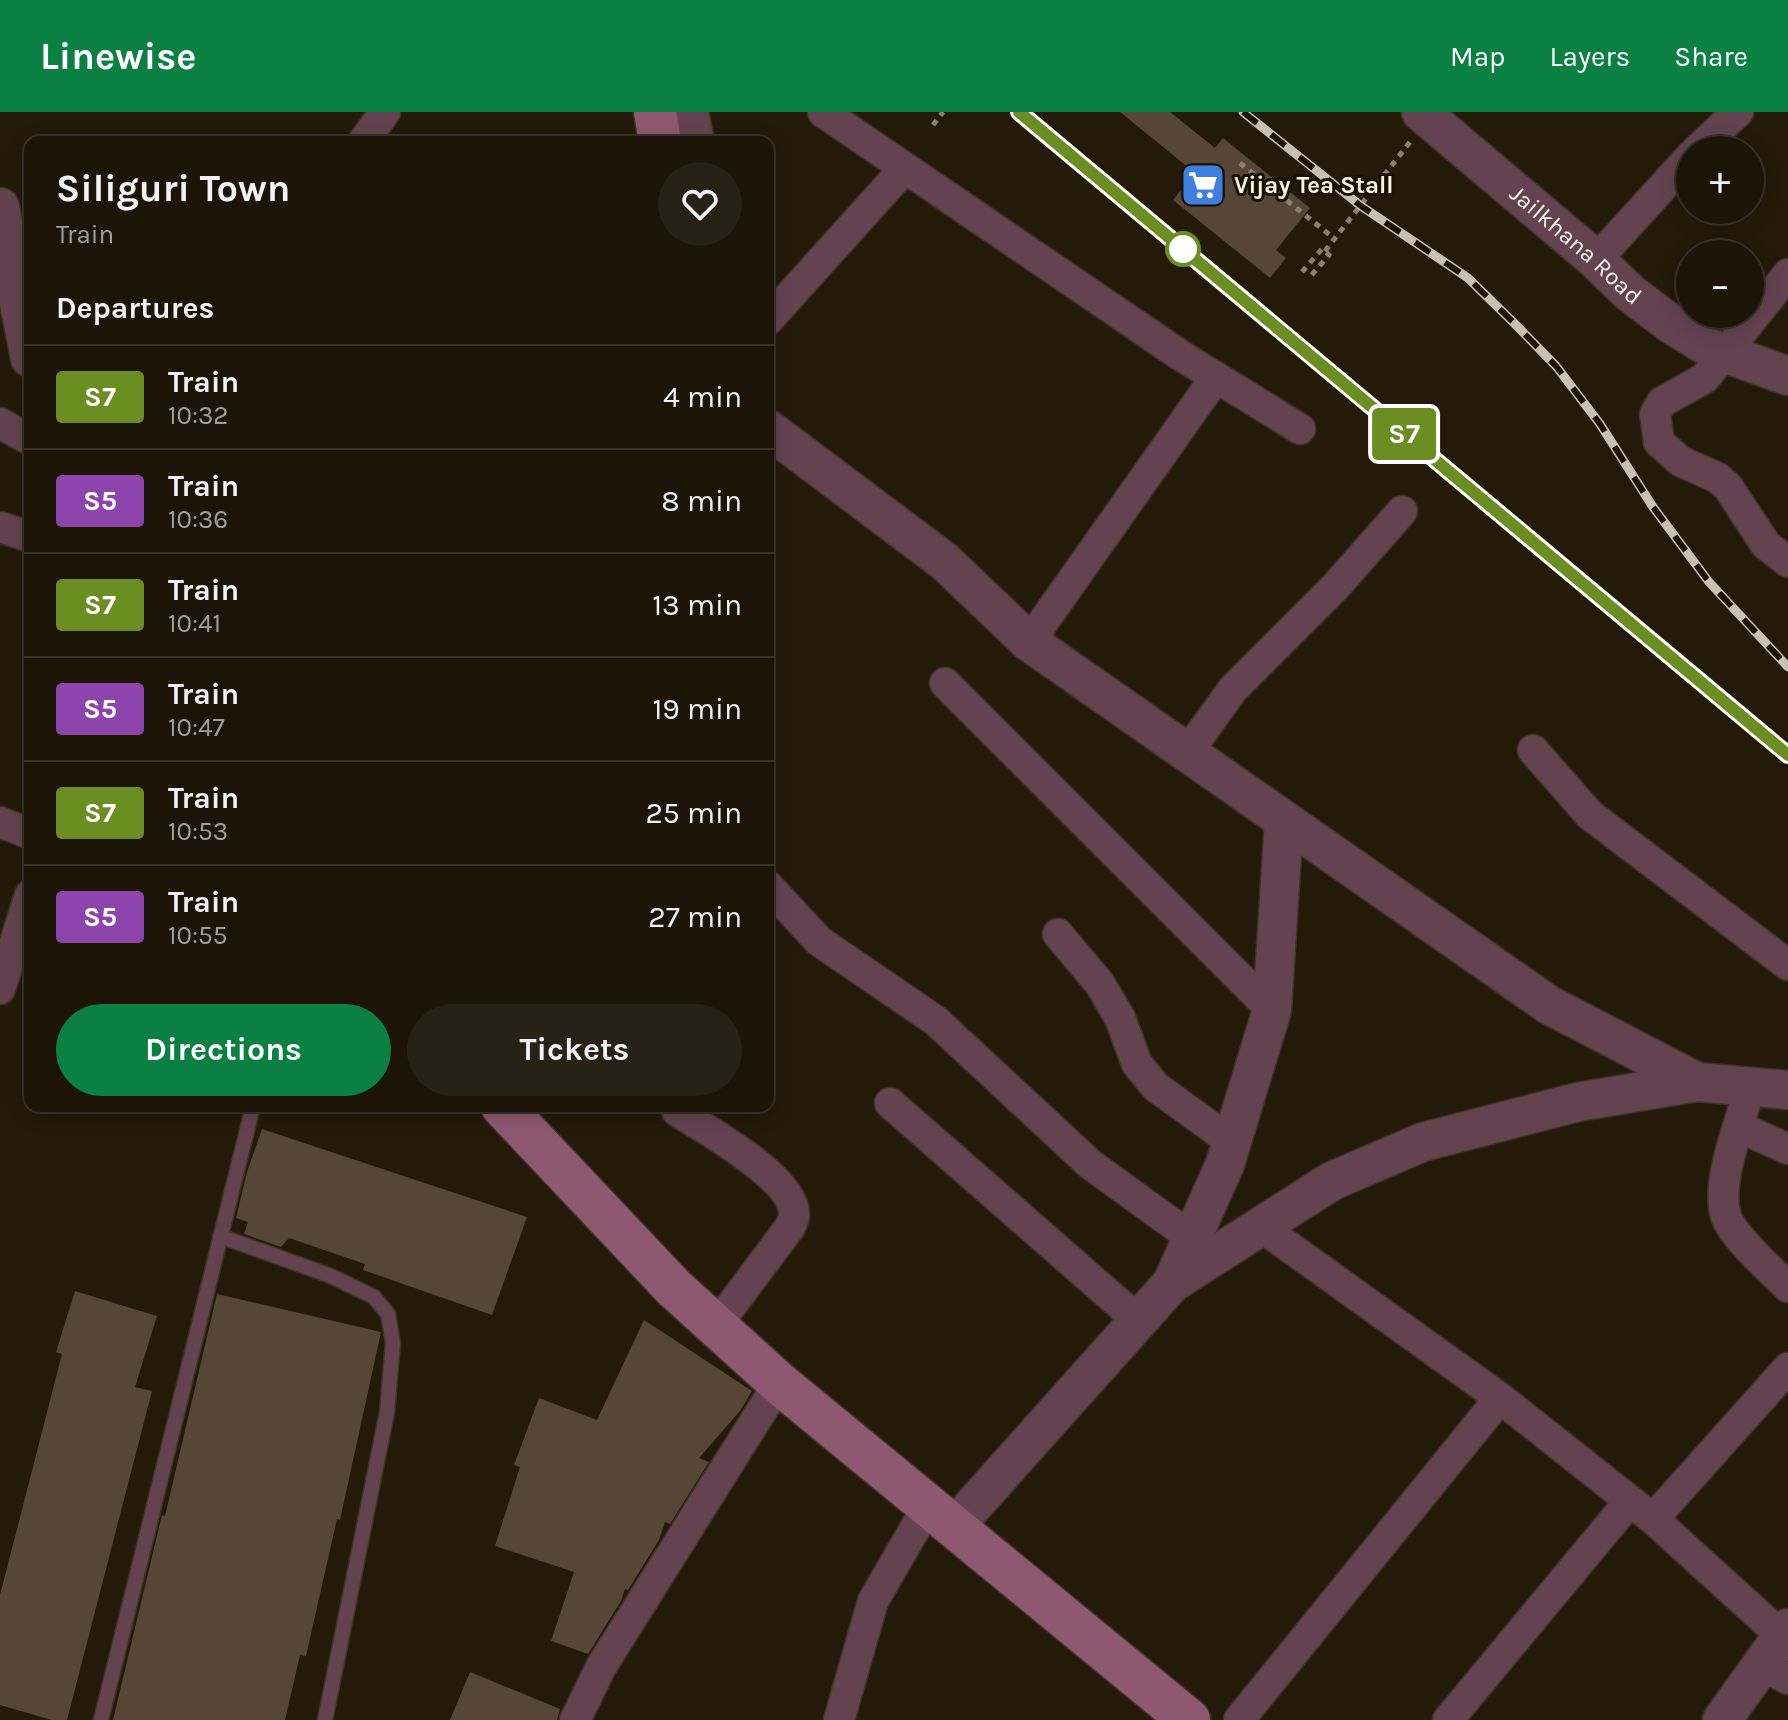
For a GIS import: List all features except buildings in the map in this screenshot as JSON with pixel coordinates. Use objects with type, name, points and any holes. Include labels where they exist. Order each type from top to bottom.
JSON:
[{"type":"main road","points":[[655,112],[659,136]]},
{"type":"main road","points":[[508,1112],[674,1288],[779,1383],[1189,1720]]},
{"type":"street","points":[[367,136],[385,112]]},
{"type":"street","points":[[689,112],[694,136]]},
{"type":"street","points":[[823,112],[1216,377],[1300,429]]},
{"type":"street","points":[[1712,136],[1738,112]]},
{"type":"street","name":"Jailkhana Road","points":[[1426,116],[1596,260],[1630,293],[1671,324],[1722,354],[1788,376]]},
{"type":"street","points":[[774,313],[905,168]]},
{"type":"street","points":[[1596,260],[1676,172]]},
{"type":"street","points":[[0,207],[24,328]]},
{"type":"street","points":[[1788,274],[1705,378],[1662,402],[1655,414],[1659,442],[1680,461],[1718,478],[1728,487],[1766,545],[1788,562]]},
{"type":"street","points":[[1029,642],[1216,377]]},
{"type":"street","points":[[0,423],[24,437]]},
{"type":"street","points":[[774,434],[944,561],[1029,642],[1549,1005],[1697,1082]]},
{"type":"street","points":[[1187,753],[1233,689],[1337,585],[1402,511]]},
{"type":"street","points":[[0,527],[24,535]]},
{"type":"street","points":[[945,683],[1272,1010]]},
{"type":"street","points":[[1533,750],[1590,815],[1788,965]]},
{"type":"street","points":[[1172,1283],[1225,1164],[1272,1010],[1284,821]]},
{"type":"street","points":[[0,822],[24,832]]},
{"type":"street","points":[[774,892],[819,941],[936,1021],[1090,1164],[1192,1238]]},
{"type":"street","points":[[0,989],[24,914]]},
{"type":"street","points":[[1058,934],[1100,984],[1120,1018],[1137,1064],[1156,1087],[1232,1142]]},
{"type":"street","points":[[839,1720],[873,1601],[941,1516],[1172,1283],[1332,1181],[1423,1142],[1578,1102],[1697,1082],[1788,1090]]},
{"type":"street","points":[[1750,1087],[1723,1196],[1726,1218],[1752,1251],[1788,1287]]},
{"type":"street","points":[[890,1103],[1138,1320]]},
{"type":"street","points":[[679,1112],[765,1169],[787,1193],[795,1214],[790,1227],[716,1326]]},
{"type":"street","points":[[1739,1127],[1788,1149]]},
{"type":"street","points":[[1260,1226],[1500,1398],[1641,1510],[1780,1652],[1722,1720]]},
{"type":"street","points":[[1448,1720],[1641,1510],[1788,1368]]},
{"type":"street","points":[[575,1720],[601,1667],[779,1383]]},
{"type":"street","points":[[1239,1720],[1500,1398]]},
{"type":"lane","points":[[101,1720],[251,1112]]},
{"type":"lane","points":[[220,1236],[331,1276],[374,1297],[388,1314],[393,1343],[387,1412],[325,1720]]},
{"type":"path","points":[[933,125],[939,113]]},
{"type":"path","points":[[1325,251],[1426,116]]},
{"type":"path","points":[[1241,167],[1335,239]]},
{"type":"path","points":[[1302,272],[1322,249],[1325,251],[1329,255],[1309,278]]},
{"type":"railway","points":[[1019,112],[1788,755]]},
{"type":"railway","points":[[1243,112],[1361,206],[1468,278],[1513,322],[1556,366],[1600,424],[1653,507],[1709,582],[1788,667]]},
{"type":"train","name":"S7","points":[[1019,112],[1788,755]]},
{"type":"place","name":"Vijay Tea Stall","points":[[1203,185]]}]
